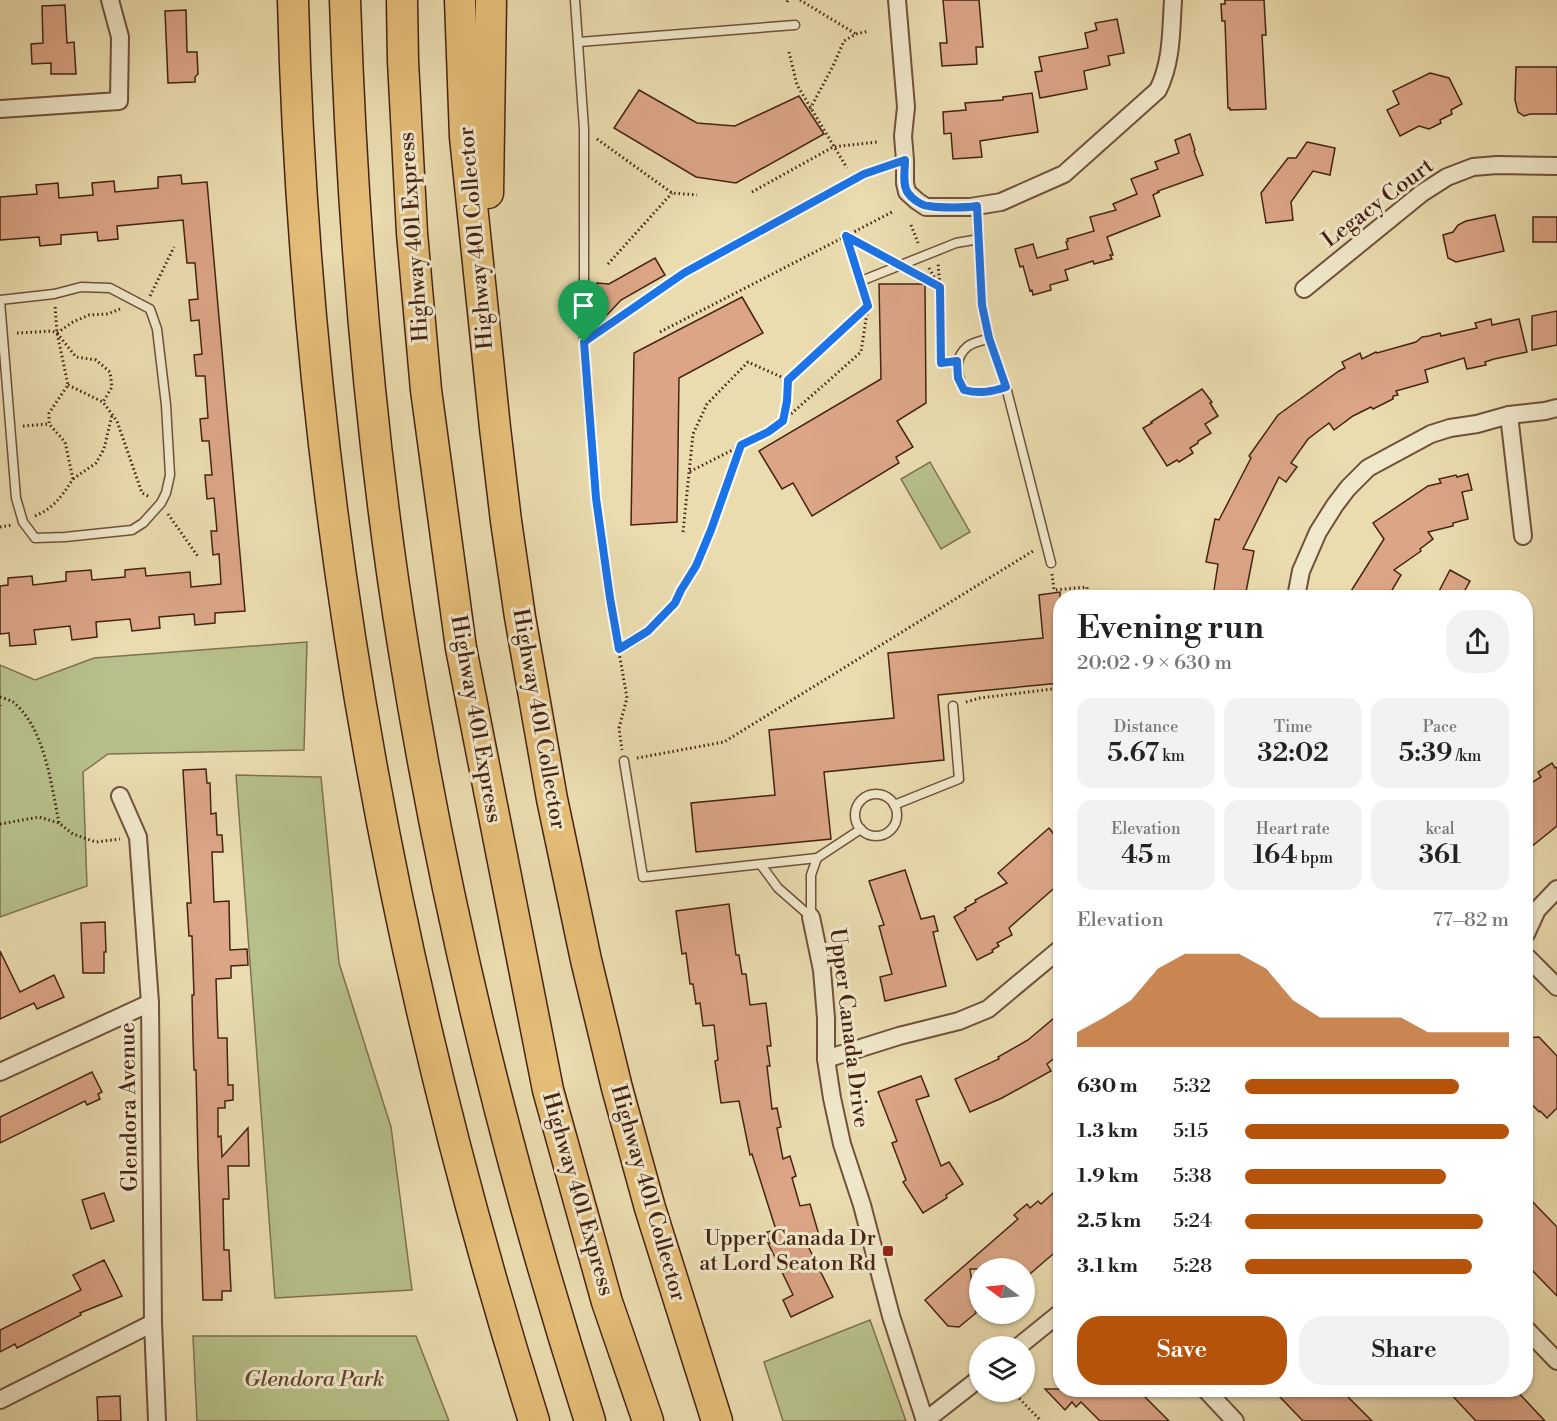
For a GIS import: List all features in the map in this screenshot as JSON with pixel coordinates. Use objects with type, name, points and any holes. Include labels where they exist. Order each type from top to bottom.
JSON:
[{"type":"highway","points":[[272,0],[281,203],[292,344],[305,467],[313,528],[369,759]]},
{"type":"highway","points":[[293,0],[303,228],[318,405],[336,547],[369,759],[396,898],[436,1076],[488,1272],[534,1421]]},
{"type":"highway","points":[[345,0],[353,192],[368,377],[391,561],[414,714],[441,855],[482,1040],[532,1232],[590,1421]]},
{"type":"highway","name":"Highway 401 Express","points":[[402,0],[412,233],[424,367],[461,648],[548,1090],[608,1302],[648,1421]]},
{"type":"highway","name":"Highway 401 Collector","points":[[460,0],[465,137],[506,521],[520,617],[552,799],[617,1088],[647,1197],[717,1421]]},
{"type":"highway","points":[[488,362],[488,124],[491,0]]},
{"type":"street","points":[[0,108],[119,101],[120,37],[110,0]]},
{"type":"street","points":[[897,0],[906,107],[903,136],[905,183],[908,192],[927,207],[970,207],[1001,202],[1064,174],[1158,90],[1165,75],[1170,47],[1173,0]]},
{"type":"street","name":"Legacy Court","points":[[1304,289],[1422,193],[1447,177],[1473,167],[1557,166]]},
{"type":"street","points":[[1297,590],[1301,570],[1318,532],[1348,488],[1368,468],[1431,434],[1450,428],[1557,408]]},
{"type":"street","points":[[1509,416],[1523,536]]},
{"type":"street","name":"Glendora Avenue","points":[[120,796],[138,837],[150,1003],[153,1323],[157,1421]]},
{"type":"street","points":[[1533,919],[1537,910],[1557,889]]},
{"type":"street","name":"Upper Canada Drive","points":[[812,918],[822,970],[826,1018],[826,1059],[842,1144],[862,1205],[891,1316],[925,1421]]},
{"type":"street","points":[[826,1059],[899,1036],[959,1021],[988,1009],[1053,955]]},
{"type":"street","points":[[1533,963],[1557,987]]},
{"type":"street","points":[[0,1072],[150,1003]]},
{"type":"street","points":[[1032,1336],[1053,1319]]},
{"type":"street","points":[[0,1400],[153,1323]]},
{"type":"street","points":[[1533,1336],[1557,1361]]},
{"type":"street","points":[[925,1421],[969,1387]]},
{"type":"street","points":[[1212,1397],[1235,1421]]},
{"type":"lane","points":[[575,0],[584,129],[584,342],[596,498],[610,598]]},
{"type":"lane","points":[[579,42],[795,25]]},
{"type":"lane","points":[[584,342],[684,273],[854,179],[905,160]]},
{"type":"lane","points":[[977,206],[982,305],[989,338],[1006,387],[1051,563]]},
{"type":"lane","points":[[863,281],[956,243],[979,239]]},
{"type":"lane","points":[[81,287],[110,288],[145,307],[150,309],[157,329],[166,405],[170,475],[166,493],[143,523],[132,530],[35,538],[23,522],[16,498],[0,300],[54,294],[81,287]]},
{"type":"lane","points":[[989,338],[968,346],[957,361],[958,378],[964,390],[974,393],[989,393],[1006,387]]},
{"type":"lane","points":[[894,805],[959,779],[953,706]]},
{"type":"lane","points":[[624,761],[643,877],[817,858],[861,829]]},
{"type":"lane","points":[[870,795],[884,796],[894,805],[896,818],[894,824],[890,830],[878,836],[861,829],[855,817],[859,803],[870,795]]},
{"type":"lane","points":[[812,918],[811,875],[817,858]]},
{"type":"lane","points":[[761,865],[778,888],[812,918]]},
{"type":"path","points":[[801,0],[856,34]]},
{"type":"path","points":[[810,109],[844,41],[856,34],[869,31]]},
{"type":"path","points":[[789,52],[797,85],[854,179]]},
{"type":"path","points":[[584,129],[672,193],[697,195]]},
{"type":"path","points":[[752,192],[833,147],[877,141]]},
{"type":"path","points":[[608,264],[672,193]]},
{"type":"path","points":[[660,332],[894,211]]},
{"type":"path","points":[[911,225],[923,257],[940,287]]},
{"type":"path","points":[[846,236],[940,287]]},
{"type":"path","points":[[846,236],[857,274]]},
{"type":"path","points":[[57,333],[89,315],[108,314],[121,309],[139,318],[174,247]]},
{"type":"path","points":[[937,251],[941,363],[957,361]]},
{"type":"path","points":[[689,472],[768,432],[861,352],[868,306],[863,281]]},
{"type":"path","points":[[54,294],[57,333],[68,385],[49,414],[49,424],[65,442],[73,479]]},
{"type":"path","points":[[783,421],[788,380],[868,306]]},
{"type":"path","points":[[3,335],[25,332],[52,331],[57,333],[76,357],[96,360],[110,372],[112,387],[103,402]]},
{"type":"path","points":[[683,532],[693,434],[707,404],[748,362],[788,380]]},
{"type":"path","points":[[68,385],[103,402],[117,421],[142,493],[160,503],[199,558]]},
{"type":"path","points":[[0,527],[23,522],[47,511],[61,497],[73,479],[96,463],[104,449],[112,415]]},
{"type":"path","points":[[619,649],[648,631],[675,603],[696,566],[741,445]]},
{"type":"path","points":[[610,598],[627,698],[618,728],[624,761],[724,742],[1045,543]]},
{"type":"path","points":[[1054,590],[1087,588],[1087,590]]},
{"type":"path","points":[[953,706],[980,698],[1053,689]]},
{"type":"path","points":[[0,697],[12,701],[27,718],[41,742],[60,823]]},
{"type":"path","points":[[0,824],[39,817],[60,823],[73,834],[96,842],[138,837]]},
{"type":"path","points":[[1023,1402],[1041,1421]]},
{"type":"green space","points":[[930,462],[970,532],[941,549],[901,479]]},
{"type":"green space","points":[[307,642],[304,750],[108,754],[83,772],[87,886],[0,917],[0,665],[35,680],[94,658]]},
{"type":"green space","points":[[236,775],[321,777],[339,963],[391,1127],[412,1290],[275,1298]]},
{"type":"green space","points":[[870,1320],[906,1421],[783,1421],[764,1362]]},
{"type":"green space","name":"Glendora Park","points":[[193,1336],[416,1336],[449,1421],[197,1421]]},
{"type":"building","points":[[943,0],[979,0],[983,47],[976,47],[977,64],[942,66],[940,43],[947,43]]},
{"type":"building","points":[[1225,0],[1264,0],[1266,35],[1262,35],[1266,109],[1230,110],[1228,108],[1225,21],[1222,21],[1221,4],[1225,4]]},
{"type":"building","points":[[65,5],[67,43],[74,42],[76,74],[51,74],[51,63],[32,64],[31,44],[43,43],[42,6]]},
{"type":"building","points":[[186,10],[187,52],[197,52],[198,74],[195,82],[168,83],[165,11]]},
{"type":"building","points":[[1117,19],[1124,53],[1108,56],[1110,65],[1084,71],[1087,89],[1040,98],[1035,72],[1042,71],[1039,57],[1088,48],[1085,33],[1097,30],[1095,23]]},
{"type":"building","points":[[1516,67],[1557,67],[1557,114],[1524,116],[1518,112],[1515,100]]},
{"type":"building","points":[[1430,73],[1449,78],[1462,104],[1451,110],[1452,114],[1440,120],[1441,123],[1429,129],[1419,126],[1400,136],[1387,110],[1399,104],[1393,91]]},
{"type":"building","points":[[639,90],[697,123],[735,126],[799,96],[824,134],[736,183],[696,177],[614,128]]},
{"type":"building","points":[[1032,93],[1038,132],[980,141],[982,157],[953,159],[951,133],[944,134],[943,112],[966,110],[965,103],[1003,100],[1003,97]]},
{"type":"building","points":[[1190,134],[1203,175],[1158,191],[1153,195],[1160,216],[1107,237],[1113,255],[1110,255],[1112,259],[1094,264],[1093,261],[1065,270],[1068,280],[1050,285],[1051,290],[1033,295],[1023,266],[1020,267],[1015,249],[1033,244],[1037,258],[1068,249],[1067,239],[1094,231],[1090,217],[1116,210],[1113,204],[1137,194],[1131,179],[1158,169],[1155,162],[1179,153],[1175,140]]},
{"type":"building","points":[[1307,142],[1335,148],[1330,175],[1313,171],[1291,202],[1293,220],[1266,223],[1261,193],[1288,158],[1296,158]]},
{"type":"building","points":[[181,175],[182,184],[207,182],[245,611],[215,613],[215,623],[195,625],[194,614],[159,617],[160,628],[132,631],[130,619],[96,622],[97,637],[72,640],[70,626],[34,630],[36,644],[10,646],[9,633],[0,634],[0,586],[8,585],[8,578],[32,576],[33,585],[66,581],[66,572],[91,570],[92,580],[125,577],[125,570],[145,568],[146,576],[190,572],[191,587],[221,584],[219,554],[213,555],[211,531],[217,531],[214,498],[207,499],[205,475],[212,475],[209,441],[202,441],[200,419],[208,418],[205,376],[196,376],[194,355],[202,354],[199,320],[191,321],[189,300],[198,299],[195,263],[187,263],[183,220],[117,226],[118,239],[98,241],[97,232],[61,235],[61,244],[40,246],[39,237],[0,240],[0,197],[37,194],[36,185],[58,183],[59,198],[93,195],[92,183],[114,181],[115,192],[158,188],[158,177]]},
{"type":"building","points":[[1495,215],[1504,251],[1456,262],[1448,258],[1443,235],[1453,232],[1458,225],[1466,221]]},
{"type":"building","points":[[1533,217],[1557,217],[1557,242],[1533,242]]},
{"type":"building","points":[[655,258],[665,275],[621,300],[607,315],[598,299],[597,283],[609,284]]},
{"type":"building","points":[[879,284],[925,284],[926,403],[897,421],[913,447],[896,457],[899,463],[812,516],[793,483],[782,489],[759,451],[881,379]]},
{"type":"building","points":[[742,297],[763,333],[679,378],[677,522],[631,525],[634,353]]},
{"type":"building","points":[[1557,311],[1557,345],[1532,350],[1532,316]]},
{"type":"building","points":[[1491,319],[1492,325],[1519,319],[1527,352],[1494,359],[1485,362],[1486,365],[1467,369],[1464,358],[1425,370],[1428,382],[1396,391],[1398,395],[1393,396],[1393,399],[1353,416],[1334,430],[1329,423],[1308,439],[1291,463],[1297,467],[1286,482],[1279,477],[1243,549],[1254,551],[1246,590],[1214,590],[1218,564],[1206,562],[1215,519],[1219,520],[1251,458],[1249,456],[1278,415],[1345,368],[1342,362],[1360,353],[1362,359],[1376,352],[1416,342],[1422,337],[1440,333],[1441,336],[1477,328],[1475,323]]},
{"type":"building","points":[[1202,389],[1212,402],[1210,403],[1218,416],[1205,424],[1211,433],[1190,448],[1193,453],[1167,466],[1143,428]]},
{"type":"building","points":[[1468,474],[1472,490],[1462,492],[1468,519],[1453,523],[1453,526],[1428,532],[1433,539],[1420,549],[1421,551],[1394,570],[1401,575],[1392,590],[1352,590],[1384,539],[1373,523],[1428,486],[1441,483],[1439,479],[1456,475],[1457,477]]},
{"type":"building","points":[[1450,570],[1470,581],[1465,590],[1440,590]]},
{"type":"building","points":[[1053,593],[1053,684],[938,695],[944,760],[824,772],[831,839],[696,852],[691,803],[775,795],[769,730],[894,718],[888,653],[1043,638],[1039,595]]},
{"type":"building","points":[[1552,763],[1555,768],[1557,767],[1557,826],[1533,845],[1533,782],[1541,777],[1538,772]]},
{"type":"building","points":[[206,769],[207,783],[210,783],[211,814],[216,813],[217,835],[222,835],[223,852],[212,852],[214,902],[229,901],[230,950],[247,949],[248,965],[231,966],[231,978],[216,979],[218,1038],[227,1038],[228,1085],[233,1085],[233,1100],[225,1101],[225,1108],[218,1108],[218,1137],[221,1136],[222,1157],[248,1128],[249,1166],[228,1166],[229,1199],[223,1199],[224,1250],[229,1250],[231,1291],[222,1291],[222,1300],[203,1300],[196,1070],[194,1070],[193,1039],[192,936],[189,936],[187,903],[191,903],[183,770]]},
{"type":"building","points":[[1049,828],[1053,833],[1053,889],[1009,928],[1012,935],[997,943],[999,946],[992,950],[993,952],[977,960],[954,917],[976,902],[975,900],[1007,883],[998,873]]},
{"type":"building","points":[[905,870],[921,919],[934,916],[938,931],[933,932],[946,986],[885,1001],[880,977],[892,974],[879,926],[884,925],[869,881]]},
{"type":"building","points":[[729,904],[736,955],[739,955],[742,974],[746,974],[750,1005],[766,1003],[771,1046],[767,1046],[770,1066],[767,1066],[772,1109],[777,1108],[781,1127],[777,1128],[783,1159],[790,1156],[796,1176],[792,1178],[800,1206],[810,1204],[821,1242],[808,1246],[833,1297],[791,1317],[783,1300],[793,1295],[768,1243],[770,1243],[767,1232],[776,1230],[752,1154],[750,1155],[739,1101],[721,1103],[715,1061],[718,1060],[714,1025],[703,1026],[700,1003],[696,1004],[693,984],[690,984],[686,953],[682,954],[676,911]]},
{"type":"building","points":[[105,922],[104,973],[83,973],[81,923]]},
{"type":"building","points":[[0,951],[20,992],[54,975],[64,997],[37,1009],[34,1003],[0,1019]]},
{"type":"building","points":[[1053,1019],[1053,1059],[1047,1064],[1051,1071],[1002,1098],[970,1112],[955,1079],[999,1059],[998,1057],[1028,1040]]},
{"type":"building","points":[[1533,1037],[1539,1037],[1557,1056],[1557,1108],[1547,1118],[1533,1106]]},
{"type":"building","points":[[92,1072],[102,1092],[98,1094],[100,1099],[87,1105],[85,1101],[0,1143],[0,1117]]},
{"type":"building","points":[[921,1076],[929,1096],[916,1100],[941,1166],[949,1162],[963,1184],[946,1195],[947,1198],[923,1213],[903,1182],[906,1180],[892,1143],[897,1141],[878,1092]]},
{"type":"building","points":[[104,1193],[114,1221],[91,1229],[82,1200]]},
{"type":"building","points":[[1053,1193],[1053,1254],[1035,1270],[1035,1258],[973,1258],[1018,1219],[1014,1215],[1027,1204],[1030,1208],[1038,1201],[1041,1204]]},
{"type":"building","points":[[1533,1202],[1557,1227],[1557,1296],[1533,1271]]},
{"type":"building","points":[[104,1260],[122,1296],[80,1313],[81,1315],[17,1348],[15,1344],[0,1352],[0,1330],[81,1290],[73,1275]]},
{"type":"building","points":[[969,1262],[969,1319],[959,1327],[948,1326],[925,1300]]},
{"type":"building","points":[[1045,1389],[1053,1389],[1053,1397],[1145,1397],[1169,1421],[1100,1421],[1081,1402],[1076,1407],[1072,1402],[1065,1410]]},
{"type":"building","points":[[120,1396],[121,1421],[98,1421],[97,1397]]},
{"type":"building","points":[[1280,1397],[1348,1397],[1372,1421],[1303,1421]]},
{"type":"building","points":[[1454,1397],[1522,1397],[1545,1421],[1476,1421]]},
{"type":"place","name":"Upper Canada Dr at Lord Seaton Rd","points":[[888,1251]]},
{"type":"route","points":[[905,160],[905,183],[908,192],[917,201],[927,207],[977,206],[982,305],[989,338],[1006,387],[989,393],[964,390],[958,378],[957,361],[941,363],[940,287],[846,236],[868,306],[788,380],[783,421],[768,432],[741,445],[696,566],[675,603],[648,631],[619,649],[596,498],[584,342],[684,273],[864,174],[905,160]]}]
